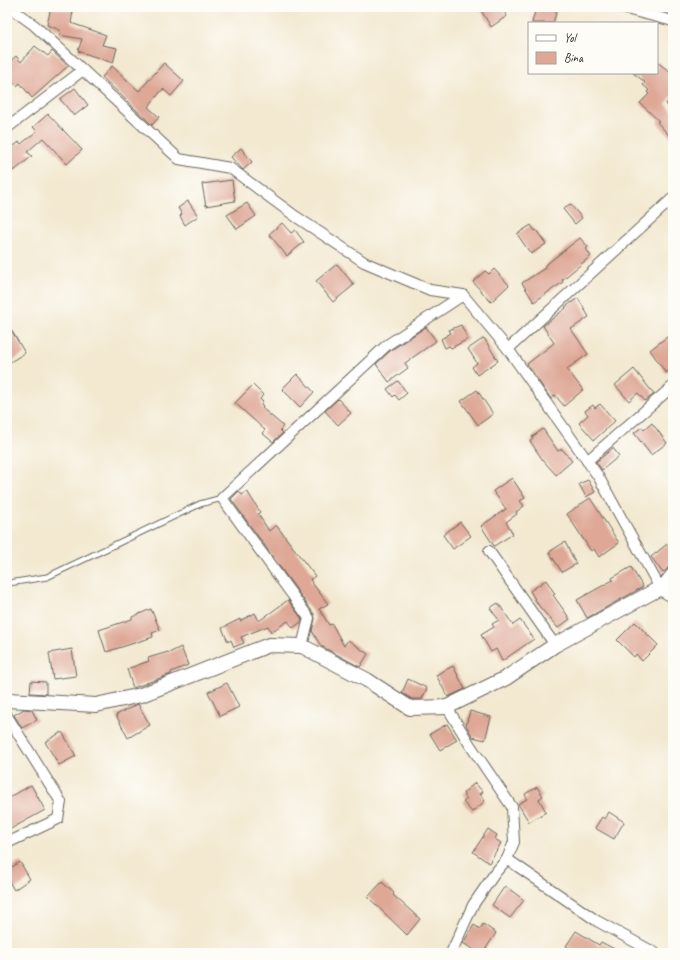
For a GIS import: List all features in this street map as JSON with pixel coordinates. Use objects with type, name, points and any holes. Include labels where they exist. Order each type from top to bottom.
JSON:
[{"type":"street","points":[[10,7],[34,25],[179,159],[230,168],[295,216],[364,262],[430,290],[463,295],[508,349],[598,476],[660,588],[673,595]]},
{"type":"street","points":[[618,7],[673,21]]},
{"type":"street","points":[[7,128],[83,70]]},
{"type":"street","points":[[508,349],[673,198]]},
{"type":"street","points":[[302,646],[309,618],[222,498],[387,345],[463,295]]},
{"type":"street","points":[[587,461],[673,386]]},
{"type":"street","points":[[489,551],[555,645]]},
{"type":"street","points":[[7,700],[96,705],[141,695],[269,645],[302,646],[367,680],[410,708],[447,707],[506,678],[555,645],[660,588],[673,572]]},
{"type":"street","points":[[447,707],[470,745],[512,807],[514,842],[507,859],[495,873],[473,905],[451,953]]},
{"type":"street","points":[[7,716],[60,802],[58,819],[7,843]]},
{"type":"street","points":[[507,859],[598,922],[655,953]]},
{"type":"lane","points":[[9,583],[47,577],[200,504],[222,498]]},
{"type":"building","points":[[51,7],[73,11],[71,23],[106,35],[102,45],[117,48],[113,63],[78,51],[82,39],[59,35],[60,30],[47,25]]},
{"type":"building","points":[[479,7],[501,7],[507,16],[491,27]]},
{"type":"building","points":[[536,7],[558,7],[553,22],[532,22]]},
{"type":"building","points":[[35,46],[48,56],[52,51],[68,66],[32,98],[20,83],[17,86],[7,75],[7,64],[16,56],[21,62]]},
{"type":"building","points":[[164,63],[184,81],[171,96],[163,89],[148,107],[159,117],[152,125],[102,77],[112,66],[139,91]]},
{"type":"building","points":[[658,63],[673,74],[673,94],[666,104],[673,112],[673,140],[657,122],[659,121],[640,103],[649,94],[647,92],[649,90],[643,85],[645,82],[634,74],[658,74]]},
{"type":"building","points":[[75,88],[88,105],[74,116],[60,99]]},
{"type":"building","points":[[48,114],[82,150],[67,164],[43,138],[27,152],[32,156],[14,171],[7,163],[7,139],[14,146],[19,142],[21,144],[37,131],[33,127]]},
{"type":"building","points":[[241,148],[252,162],[243,170],[231,157]]},
{"type":"building","points":[[232,180],[235,201],[206,206],[202,184]]},
{"type":"building","points":[[188,201],[198,216],[185,225],[180,216],[182,214],[178,208]]},
{"type":"building","points":[[247,203],[256,216],[237,229],[227,215]]},
{"type":"building","points":[[570,204],[582,218],[575,224],[563,209]]},
{"type":"building","points":[[282,223],[291,233],[295,230],[304,242],[287,256],[269,234]]},
{"type":"building","points":[[531,225],[546,244],[531,254],[517,234]]},
{"type":"building","points":[[580,238],[588,247],[586,249],[591,256],[562,280],[563,282],[534,302],[522,283],[545,268],[544,266]]},
{"type":"building","points":[[337,264],[354,285],[333,302],[316,281]]},
{"type":"building","points":[[494,269],[509,285],[491,302],[473,282],[485,271],[489,274]]},
{"type":"building","points":[[578,298],[589,317],[571,329],[588,354],[567,369],[583,390],[564,406],[555,395],[551,399],[527,364],[554,343],[543,326]]},
{"type":"building","points":[[7,323],[25,353],[7,364]]},
{"type":"building","points":[[461,325],[468,339],[451,348],[449,346],[445,348],[441,339],[451,333],[449,330]]},
{"type":"building","points":[[426,327],[436,341],[405,363],[408,368],[389,382],[376,364],[391,350]]},
{"type":"building","points":[[667,337],[673,346],[673,368],[666,373],[650,350]]},
{"type":"building","points":[[484,338],[498,361],[477,375],[472,367],[477,363],[468,349]]},
{"type":"building","points":[[634,369],[654,394],[645,401],[638,393],[629,401],[615,385]]},
{"type":"building","points":[[297,374],[314,392],[300,407],[282,389]]},
{"type":"building","points":[[398,381],[407,393],[399,400],[395,395],[393,397],[387,389]]},
{"type":"building","points":[[253,385],[263,395],[260,399],[263,402],[261,404],[263,406],[262,408],[283,426],[280,430],[283,433],[273,442],[262,433],[265,430],[235,403]]},
{"type":"building","points":[[477,390],[493,414],[478,425],[461,401]]},
{"type":"building","points":[[338,399],[351,413],[338,425],[325,411]]},
{"type":"building","points":[[600,404],[615,421],[594,440],[579,423],[588,415],[585,411],[593,405],[595,408]]},
{"type":"building","points":[[652,423],[667,443],[651,455],[634,433],[642,427],[644,430]]},
{"type":"building","points":[[543,429],[558,451],[562,449],[572,461],[556,475],[542,459],[530,441],[533,439],[532,437]]},
{"type":"building","points":[[613,448],[619,456],[602,470],[596,462]]},
{"type":"building","points":[[512,478],[525,498],[520,501],[524,506],[516,512],[517,514],[506,522],[513,534],[494,546],[481,526],[506,509],[493,491]]},
{"type":"building","points":[[588,480],[595,492],[586,497],[579,484]]},
{"type":"building","points":[[239,491],[242,495],[247,491],[260,512],[258,514],[269,531],[276,525],[315,576],[310,580],[328,604],[319,609],[329,625],[332,624],[344,646],[348,640],[368,654],[360,667],[321,646],[312,631],[315,619],[314,614],[231,499]]},
{"type":"building","points":[[590,498],[619,543],[599,557],[594,549],[591,551],[567,514]]},
{"type":"building","points":[[460,522],[471,536],[453,549],[443,535]]},
{"type":"building","points":[[565,542],[576,564],[562,572],[549,552]]},
{"type":"building","points":[[667,544],[673,552],[673,566],[668,568],[663,573],[651,557]]},
{"type":"building","points":[[631,567],[643,587],[587,618],[577,600],[613,580],[612,578]]},
{"type":"building","points":[[546,580],[555,594],[553,595],[570,619],[558,628],[539,606],[530,591]]},
{"type":"building","points":[[288,600],[302,619],[301,622],[293,628],[288,621],[271,632],[268,626],[241,637],[244,643],[234,647],[231,640],[228,642],[222,628],[255,613],[259,621]]},
{"type":"building","points":[[498,603],[513,625],[520,620],[534,639],[502,661],[496,649],[491,652],[481,635],[494,627],[492,624],[499,620],[490,608]]},
{"type":"building","points":[[151,609],[160,630],[152,633],[153,637],[106,652],[99,630],[132,619],[132,617]]},
{"type":"building","points":[[635,622],[658,645],[642,661],[636,654],[634,657],[617,640]]},
{"type":"building","points":[[181,647],[188,665],[171,672],[171,674],[133,688],[127,669],[149,661],[148,658],[168,652],[169,653]]},
{"type":"building","points":[[72,649],[76,676],[53,679],[49,653]]},
{"type":"building","points":[[453,666],[465,689],[448,697],[436,675]]},
{"type":"building","points":[[408,679],[427,688],[422,699],[412,699],[402,693]]},
{"type":"building","points":[[31,681],[46,682],[46,694],[30,693]]},
{"type":"building","points":[[227,683],[239,707],[220,716],[208,692]]},
{"type":"building","points":[[138,704],[150,725],[128,738],[116,715]]},
{"type":"building","points":[[24,709],[32,710],[37,720],[22,728],[14,715]]},
{"type":"building","points":[[470,711],[491,717],[485,740],[473,737],[466,725]]},
{"type":"building","points":[[447,724],[457,740],[440,750],[430,734]]},
{"type":"building","points":[[62,732],[76,756],[59,765],[45,742]]},
{"type":"building","points":[[475,783],[483,792],[480,794],[485,801],[472,812],[463,802],[467,799],[463,793]]},
{"type":"building","points":[[31,785],[45,810],[7,831],[7,799]]},
{"type":"building","points":[[537,787],[543,796],[539,799],[546,812],[529,822],[518,804],[527,799],[525,794]]},
{"type":"building","points":[[609,812],[624,822],[614,839],[595,828],[602,817],[605,819]]},
{"type":"building","points":[[488,829],[497,835],[495,839],[501,843],[489,863],[473,852]]},
{"type":"building","points":[[20,862],[30,879],[14,890],[7,878],[7,870]]},
{"type":"building","points":[[382,882],[394,893],[393,895],[420,919],[407,935],[368,897]]},
{"type":"building","points":[[505,886],[524,900],[510,918],[492,905]]},
{"type":"building","points":[[483,924],[496,933],[483,953],[479,953],[463,943],[474,925],[480,929]]},
{"type":"building","points":[[576,931],[599,945],[601,942],[622,953],[577,953],[566,946]]}]
